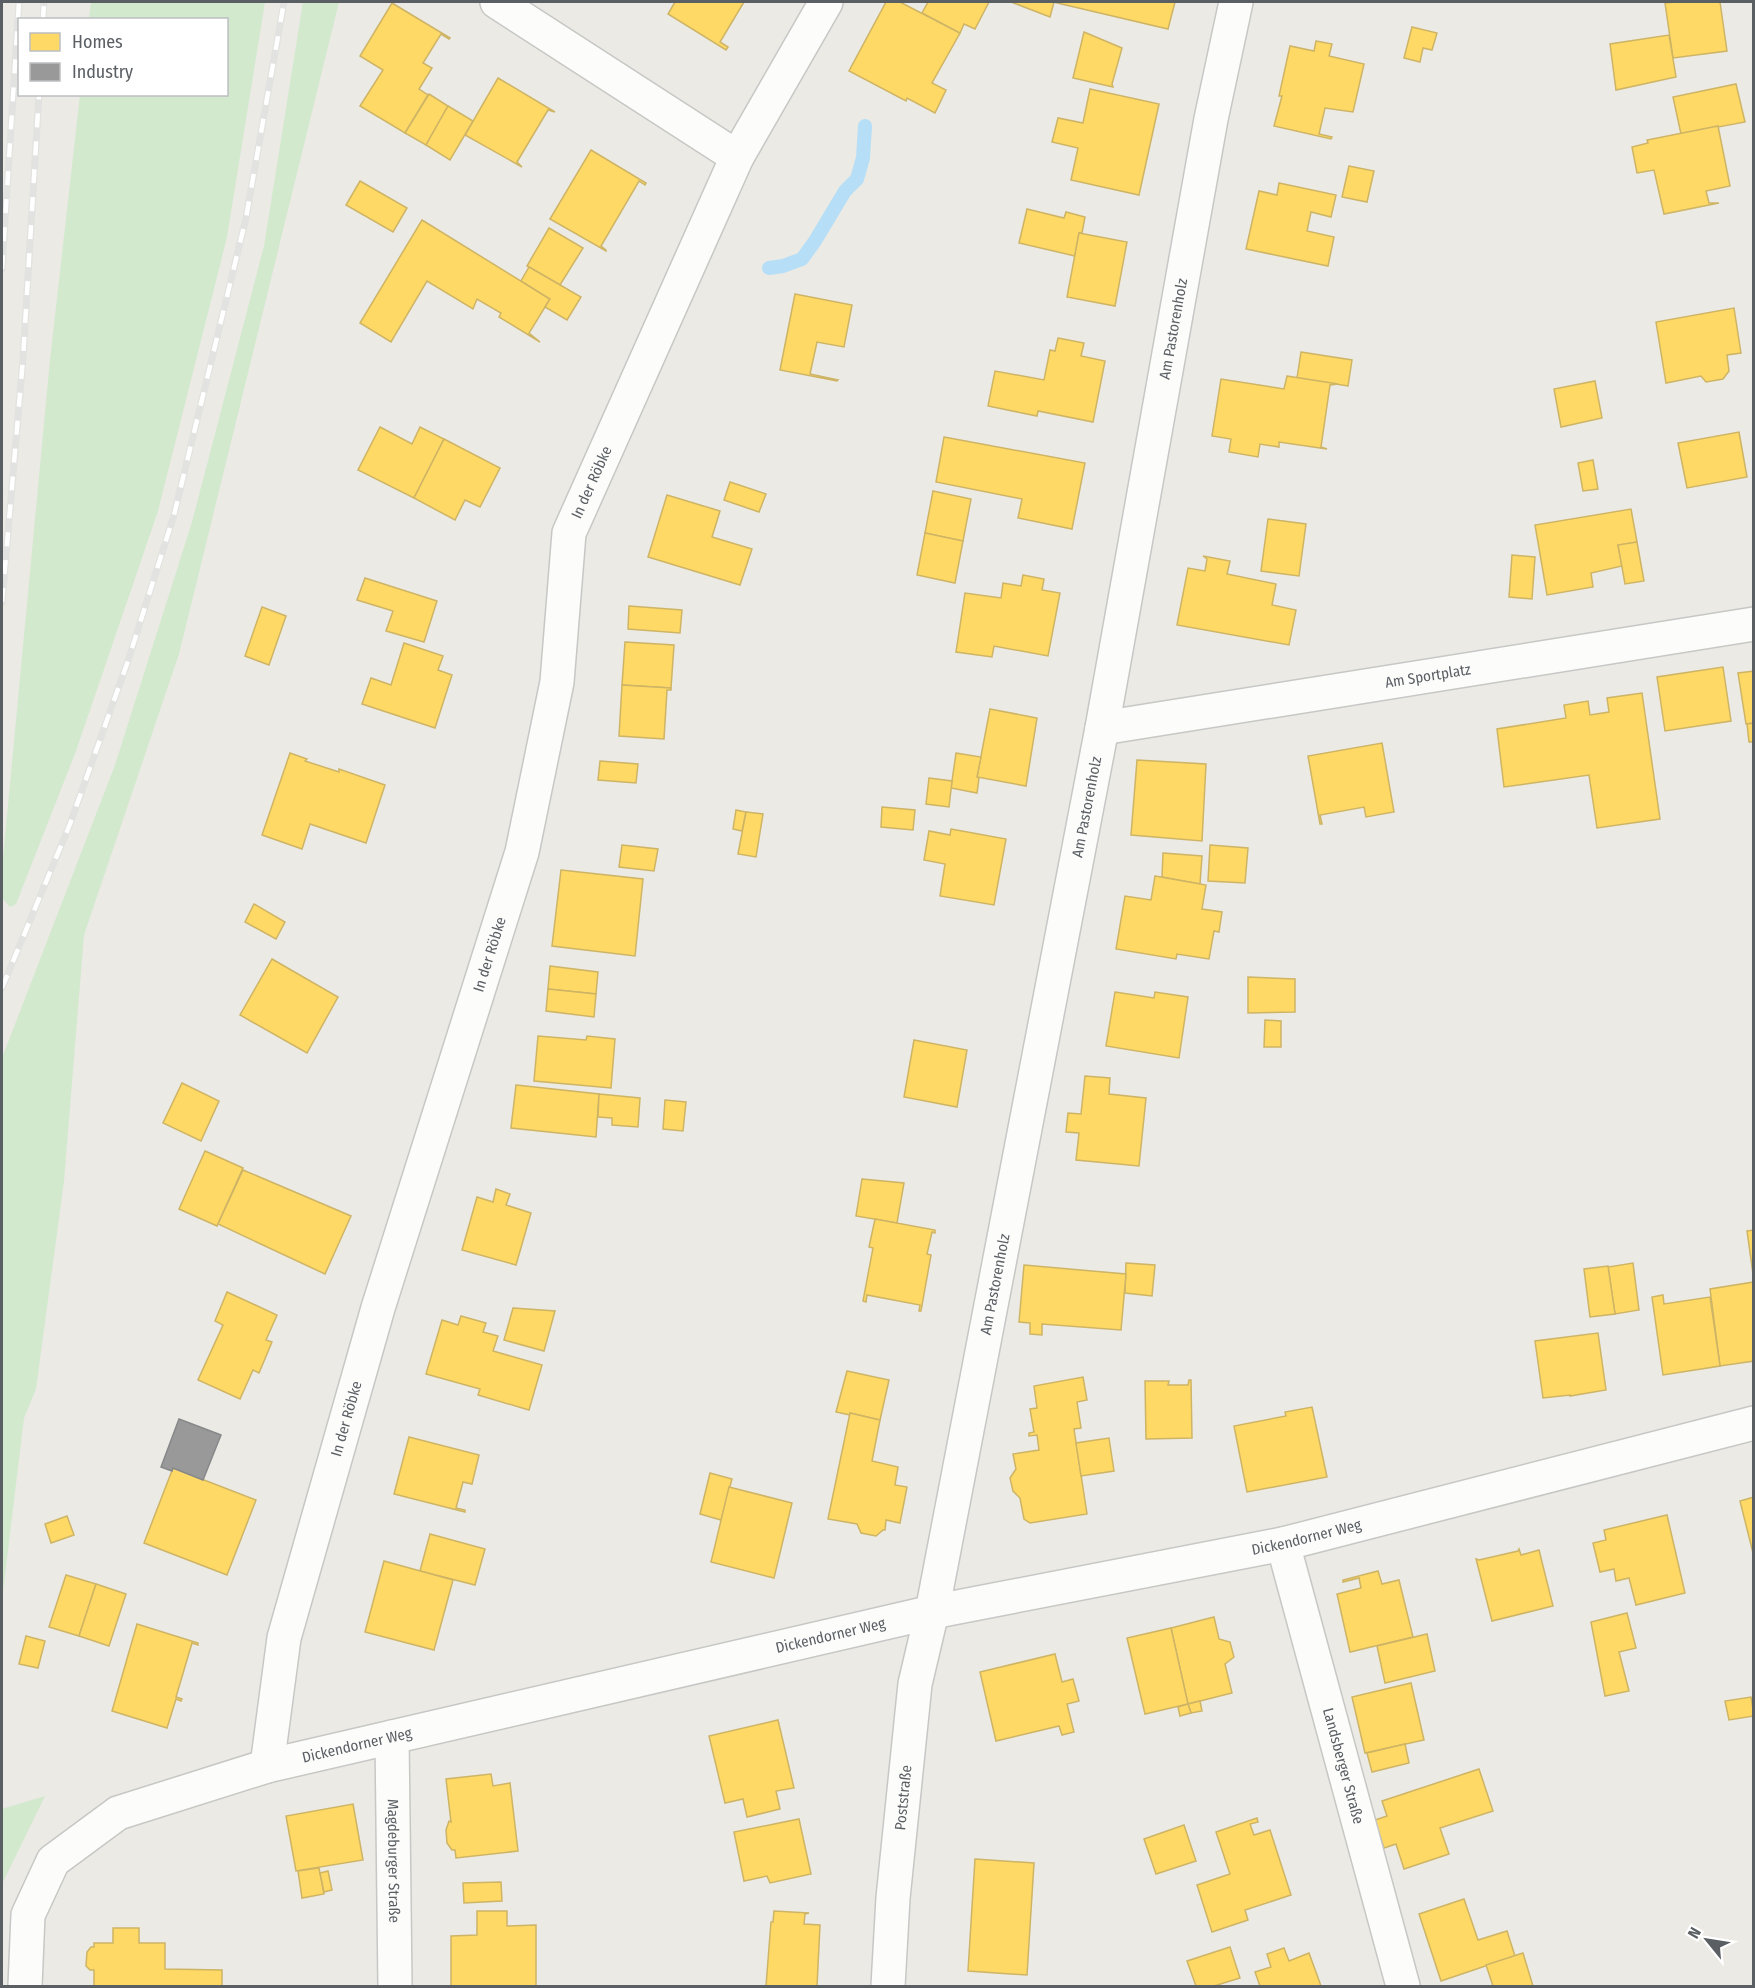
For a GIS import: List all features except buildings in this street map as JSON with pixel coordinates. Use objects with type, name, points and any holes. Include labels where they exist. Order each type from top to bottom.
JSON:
[{"type":"street","points":[[497,2],[737,156]]},
{"type":"street","name":"In der Röbke","points":[[267,1766],[284,1638],[378,1308],[522,852],[557,682],[569,533],[737,156],[826,2]]},
{"type":"street","name":"Am Pastorenholz","points":[[932,1611],[1102,728],[1211,119],[1236,2]]},
{"type":"street","name":"Am Sportplatz","points":[[1102,728],[1754,624]]},
{"type":"street","name":"Dickendorner Weg","points":[[25,1986],[28,1915],[53,1861],[118,1812],[267,1766],[932,1611],[1283,1544],[1754,1423]]},
{"type":"street","name":"Landsberger Straße","points":[[1283,1544],[1403,1986]]},
{"type":"street","name":"Poststraße","points":[[888,1986],[893,1898],[915,1684],[932,1611]]},
{"type":"street","name":"Magdeburger Straße","points":[[392,1737],[395,1986]]},
{"type":"green space","points":[[91,2],[265,2],[227,237],[158,511],[76,751],[16,904],[10,907],[2,898],[2,869],[50,360],[80,96],[228,96],[228,18],[89,18]]},
{"type":"green space","points":[[303,2],[339,2],[179,654],[84,935],[64,1181],[36,1389],[24,1418],[2,1600],[2,1058],[115,765],[192,522],[264,246]]},
{"type":"green space","points":[[45,1796],[2,1884],[2,1809]]},
{"type":"waterway","points":[[769,268],[802,259],[845,191],[857,179],[863,158],[865,126]]},
{"type":"railway","points":[[2,269],[19,2]]},
{"type":"railway","points":[[43,18],[44,2]]},
{"type":"railway","points":[[2,988],[70,824],[128,661],[174,515],[246,218],[284,2]]},
{"type":"railway","points":[[2,602],[23,359],[39,96]]}]
